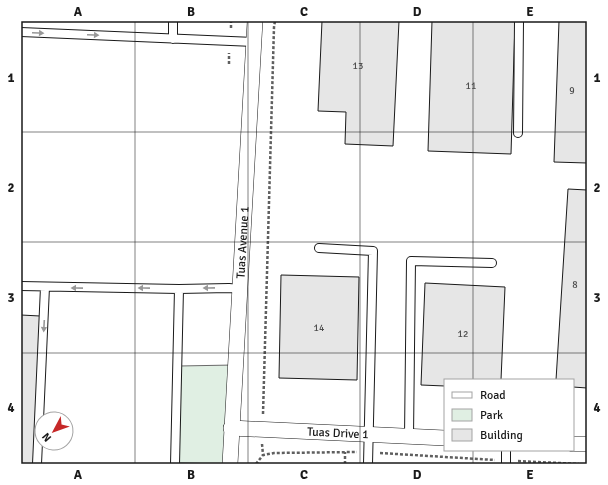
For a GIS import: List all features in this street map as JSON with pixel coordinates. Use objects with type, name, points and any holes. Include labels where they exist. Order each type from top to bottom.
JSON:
[{"type":"street","name":"Tuas Avenue 1","points":[[230,464],[255,21]]},
{"type":"street","name":"Tuas Drive 1","points":[[232,428],[261,424],[444,438]]},
{"type":"street","points":[[574,444],[587,444]]},
{"type":"lane","points":[[173,21],[173,39]]},
{"type":"lane","points":[[518,133],[519,21]]},
{"type":"lane","points":[[21,32],[254,42]]},
{"type":"lane","points":[[319,248],[373,251],[368,464]]},
{"type":"lane","points":[[409,436],[411,261],[492,263]]},
{"type":"lane","points":[[21,286],[240,289]]},
{"type":"lane","points":[[37,464],[45,287]]},
{"type":"lane","points":[[175,464],[179,289]]},
{"type":"lane","points":[[506,451],[506,462]]},
{"type":"path","points":[[256,464],[263,455],[261,424],[275,21]]},
{"type":"path","points":[[263,455],[274,453],[368,452],[506,462],[579,464]]},
{"type":"green space","points":[[234,365],[228,464],[177,463],[179,366]]},
{"type":"building","points":[[322,21],[399,21],[393,146],[345,144],[346,112],[318,111]]},
{"type":"building","points":[[432,21],[515,21],[511,154],[428,151]]},
{"type":"building","points":[[559,21],[587,21],[587,163],[554,162]]},
{"type":"building","points":[[568,189],[587,190],[587,388],[574,387],[574,379],[556,379]]},
{"type":"building","points":[[281,275],[359,277],[357,380],[279,378]]},
{"type":"building","points":[[425,283],[505,287],[501,379],[444,379],[444,386],[421,385]]},
{"type":"building","points":[[21,315],[40,316],[36,411],[34,411],[34,464],[21,464]]}]
